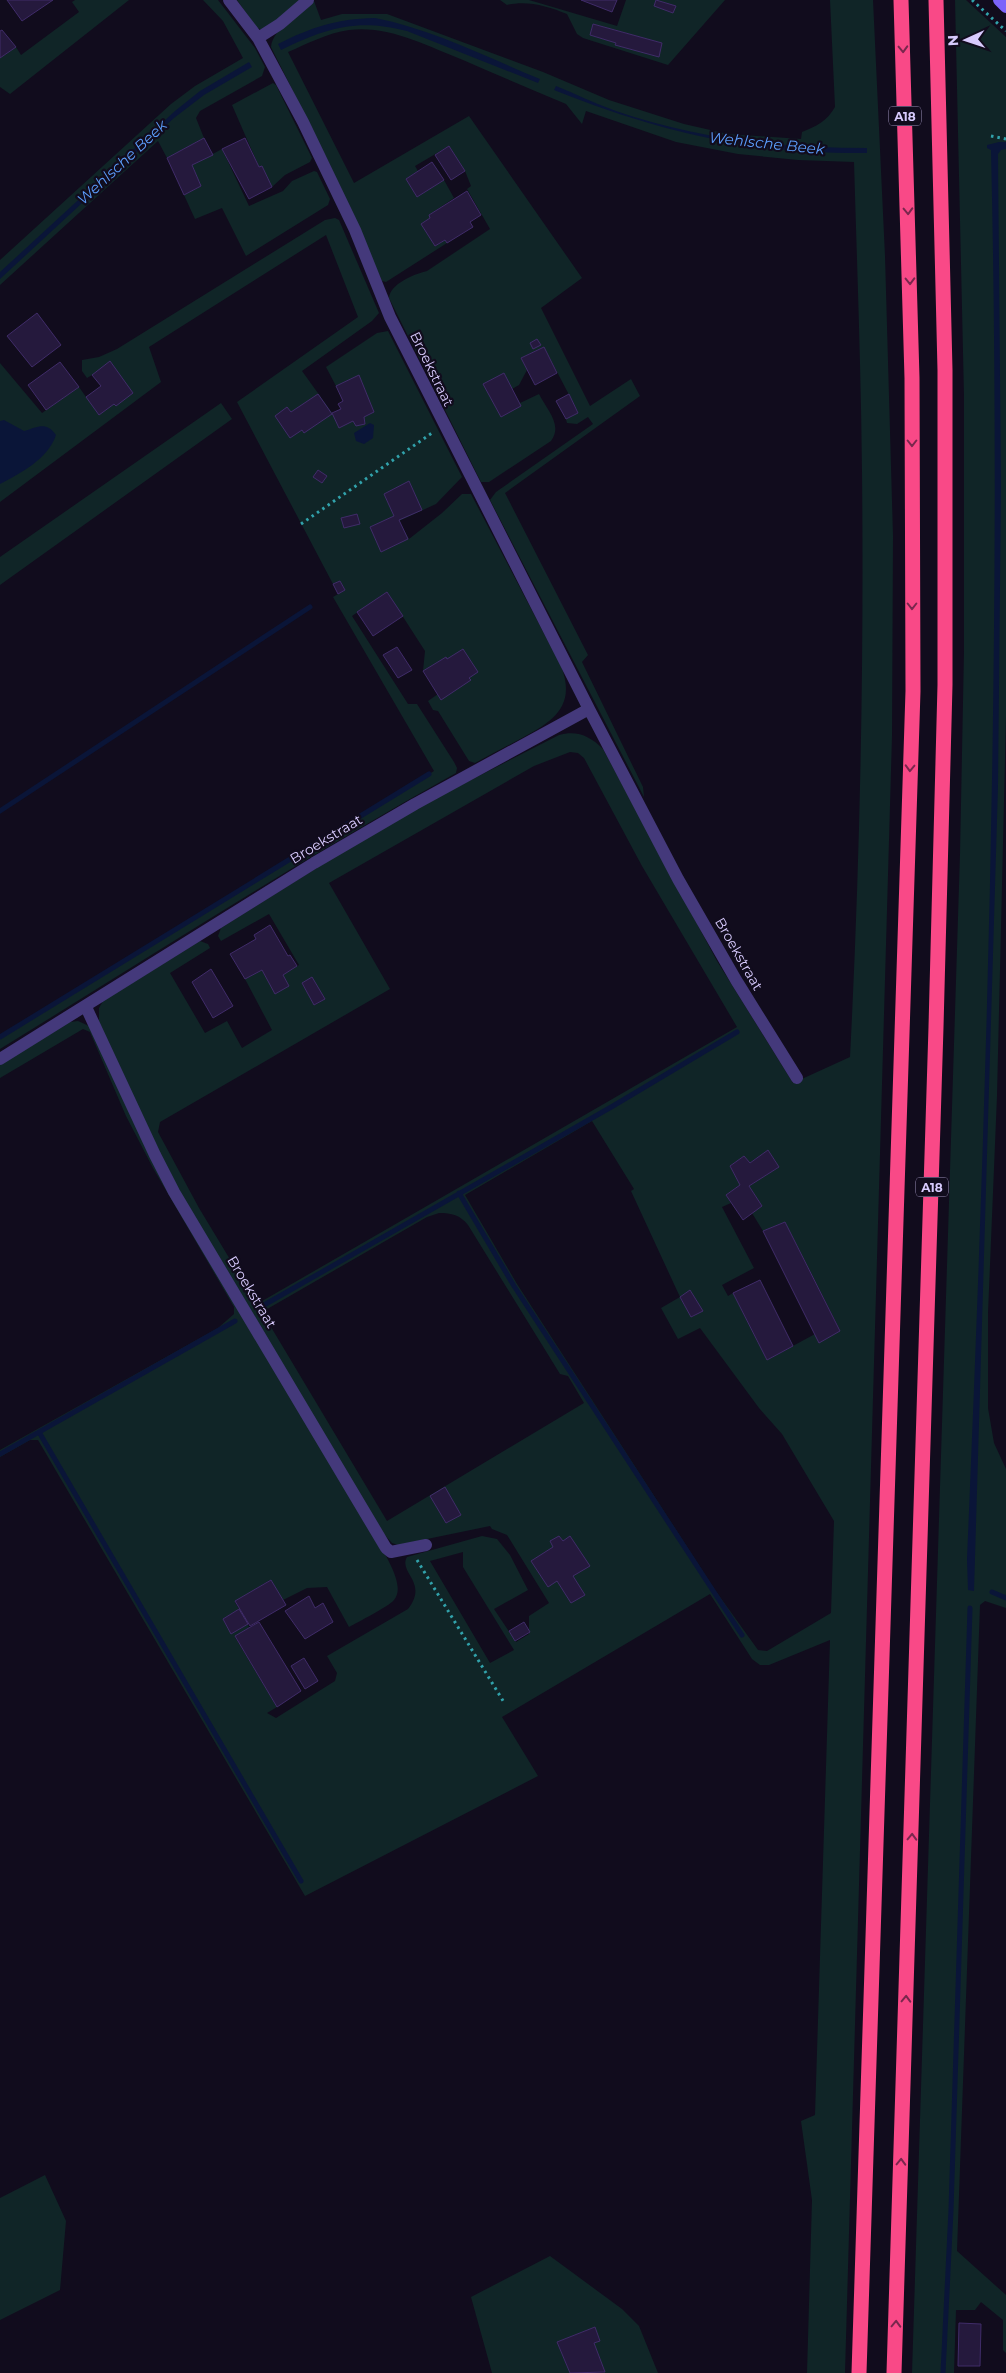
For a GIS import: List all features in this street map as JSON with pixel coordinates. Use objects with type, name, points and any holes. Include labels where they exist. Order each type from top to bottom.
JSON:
[{"type":"highway","name":"A18","points":[[859,2373],[913,691],[911,368],[901,0]]},
{"type":"highway","name":"A18","points":[[894,2373],[945,686],[945,370],[936,0]]},
{"type":"street","name":"Broekstraat","points":[[229,0],[258,38],[303,122],[343,206],[390,317],[444,426],[678,878],[736,980],[797,1078]]},
{"type":"street","points":[[258,38],[280,24],[308,0]]},
{"type":"street","points":[[999,0],[1006,6]]},
{"type":"street","name":"Broekstraat","points":[[0,1059],[314,863],[415,804],[589,709]]},
{"type":"street","name":"Broekstraat","points":[[86,1007],[155,1156],[174,1192],[386,1548],[390,1552],[426,1545]]},
{"type":"path","points":[[972,0],[1006,31]]},
{"type":"path","points":[[991,136],[1006,139]]},
{"type":"path","points":[[301,524],[444,426]]},
{"type":"path","points":[[411,1549],[506,1704]]},
{"type":"green space","points":[[75,0],[129,0],[10,94],[0,87],[0,58],[16,47],[21,55],[79,12],[72,2]]},
{"type":"green space","points":[[203,0],[218,0],[255,48],[265,67],[262,76],[200,111],[196,118],[204,138],[167,158],[158,141],[0,285],[0,260],[171,104],[195,86],[243,58],[223,21]]},
{"type":"green space","points":[[237,0],[300,0],[286,14],[262,30],[256,27]]},
{"type":"green space","points":[[500,0],[529,0],[617,26],[626,0],[725,0],[668,65],[583,38],[577,34],[567,14],[560,11],[545,6],[522,3],[507,5]],"holes":[[[593,24],[662,43],[659,56],[616,45],[616,43],[590,35]]]},
{"type":"green space","points":[[830,0],[873,0],[885,256],[893,536],[892,736],[845,2373],[807,2373],[812,2200],[801,2121],[815,2115],[830,1640],[769,1665],[760,1665],[752,1659],[710,1594],[502,1717],[538,1776],[305,1896],[38,1440],[30,1440],[0,1457],[0,1450],[218,1328],[234,1314],[234,1307],[153,1168],[126,1116],[90,1032],[83,1029],[0,1078],[0,1065],[70,1022],[78,1021],[89,1026],[152,1159],[175,1202],[380,1544],[394,1572],[398,1587],[394,1600],[349,1627],[327,1587],[307,1588],[283,1600],[270,1580],[235,1602],[239,1609],[223,1619],[231,1634],[248,1624],[249,1628],[235,1637],[277,1707],[267,1713],[276,1718],[335,1681],[337,1673],[327,1656],[408,1609],[414,1600],[415,1585],[406,1568],[407,1557],[482,1536],[497,1539],[510,1555],[528,1590],[494,1609],[516,1642],[529,1634],[529,1616],[549,1603],[507,1535],[492,1529],[490,1526],[398,1545],[392,1543],[383,1533],[168,1172],[99,1026],[99,1008],[103,1001],[200,941],[208,944],[210,948],[170,973],[205,1033],[227,1021],[242,1048],[272,1030],[245,979],[262,970],[275,993],[289,986],[283,975],[299,965],[269,914],[221,941],[218,936],[221,928],[363,839],[426,803],[559,735],[572,733],[583,735],[603,749],[717,961],[793,1083],[850,1057],[861,765],[862,618],[859,317],[854,162],[798,160],[738,154],[676,142],[586,111],[582,124],[566,104],[422,43],[379,31],[364,29],[341,31],[288,52],[354,183],[469,116],[582,278],[541,308],[590,406],[631,379],[640,396],[505,493],[588,655],[582,662],[643,787],[644,797],[490,500],[496,492],[593,424],[588,417],[577,424],[567,423],[566,419],[578,412],[544,347],[521,358],[527,370],[519,385],[512,389],[520,403],[539,394],[555,423],[554,435],[551,441],[489,482],[481,482],[389,298],[390,293],[398,284],[427,271],[490,229],[467,189],[471,186],[465,171],[449,146],[415,166],[418,171],[406,179],[417,197],[444,180],[454,198],[429,215],[430,218],[421,224],[435,246],[445,240],[447,243],[386,282],[382,281],[330,165],[271,47],[273,40],[282,27],[314,1],[321,20],[342,14],[387,14],[543,72],[609,100],[684,124],[728,134],[801,139],[802,132],[812,128],[829,116],[835,107]],"holes":[[[570,752],[578,753],[584,758],[642,866],[737,1027],[257,1304],[199,1208],[158,1132],[160,1122],[390,989],[329,883],[534,766]],[[312,978],[325,999],[315,1005],[302,984]],[[592,1121],[634,1189],[631,1191],[680,1297],[661,1308],[678,1339],[700,1328],[759,1408],[782,1434],[834,1521],[831,1613],[767,1651],[758,1650],[715,1590],[517,1284],[465,1195]],[[768,1150],[779,1167],[749,1186],[762,1206],[752,1213],[763,1231],[785,1222],[840,1330],[819,1342],[815,1334],[767,1360],[733,1293],[728,1296],[722,1285],[754,1268],[722,1207],[731,1203],[726,1195],[740,1185],[730,1166],[744,1156],[750,1163]],[[439,1213],[452,1214],[462,1219],[468,1225],[560,1374],[568,1376],[584,1403],[387,1521],[262,1312],[427,1217]],[[690,1291],[702,1311],[692,1317],[680,1298]],[[463,1552],[463,1567],[514,1650],[490,1663],[430,1561]]]},
{"type":"green space","points":[[955,0],[966,0],[1006,37],[1006,717],[997,1096],[988,1313],[988,1408],[994,1443],[1006,1469],[1006,1608],[985,1601],[980,1605],[957,2251],[1006,2295],[1006,2353],[1003,2350],[1003,2320],[981,2302],[975,2310],[956,2310],[954,2373],[912,2373],[960,854],[964,651],[964,396]]},
{"type":"green space","points":[[273,83],[276,85],[312,158],[310,162],[285,175],[272,187],[262,166],[259,167],[232,105]]},
{"type":"green space","points":[[222,149],[249,206],[283,191],[292,181],[314,171],[317,172],[330,199],[328,205],[246,256],[222,208],[195,219],[184,195],[201,186],[192,165]]},
{"type":"green space","points":[[335,218],[339,220],[379,313],[372,321],[302,371],[333,414],[347,407],[326,367],[377,333],[388,331],[462,477],[436,504],[399,521],[409,539],[442,513],[462,494],[471,494],[561,666],[566,692],[563,703],[559,712],[532,733],[475,763],[469,761],[438,711],[433,710],[428,701],[438,694],[423,671],[425,651],[387,592],[352,616],[408,704],[417,704],[454,762],[457,768],[456,773],[283,874],[0,1049],[0,1037],[434,771],[333,597],[345,590],[340,581],[333,584],[237,402],[358,317],[326,235],[149,347],[161,382],[0,502],[0,363],[42,413],[79,387],[86,397],[101,386],[92,375],[87,378],[82,371],[82,360],[99,357],[117,349],[325,220]]},
{"type":"green space","points":[[221,403],[232,419],[0,585],[0,557]]},
{"type":"green space","points":[[45,2175],[66,2221],[60,2290],[0,2320],[0,2198]]},
{"type":"green space","points":[[550,2256],[622,2309],[639,2326],[658,2373],[603,2373],[605,2372],[594,2343],[600,2340],[594,2328],[557,2342],[570,2373],[492,2373],[471,2297]]},
{"type":"water","points":[[375,18],[438,36],[540,79],[538,83],[407,31],[389,27],[357,25],[342,27],[297,42],[281,50],[278,44],[302,33],[336,22]]},
{"type":"water","name":"Wehlsche Beek","points":[[249,62],[252,67],[204,95],[174,118],[0,279],[0,272],[175,111],[200,91]]},
{"type":"water","points":[[556,86],[616,111],[677,129],[771,144],[867,148],[867,153],[785,149],[707,138],[631,118],[593,105],[554,90]]},
{"type":"water","points":[[1006,142],[1006,149],[1001,150],[998,154],[1001,487],[998,786],[974,1591],[968,1590],[967,1559],[981,1207],[994,678],[994,326],[991,150],[987,148],[987,145]]},
{"type":"water","points":[[4,420],[24,431],[41,426],[49,428],[56,435],[52,444],[40,458],[25,470],[0,484],[0,421]]},
{"type":"water","points":[[370,423],[374,425],[373,438],[364,444],[356,441],[354,433]]},
{"type":"building","points":[[7,0],[53,0],[22,21]]},
{"type":"building","points":[[581,0],[617,0],[612,12]]},
{"type":"building","points":[[656,0],[676,6],[673,13],[654,6]]},
{"type":"building","points":[[593,24],[662,43],[659,57],[615,45],[616,43],[590,35]]},
{"type":"building","points":[[2,30],[16,47],[0,58],[0,31]]},
{"type":"building","points":[[204,138],[213,155],[192,165],[201,186],[184,195],[167,158]]},
{"type":"building","points":[[245,138],[259,167],[262,166],[272,187],[249,199],[222,149]]},
{"type":"building","points":[[449,146],[465,171],[451,180],[435,155]]},
{"type":"building","points":[[432,162],[444,180],[417,197],[406,179]]},
{"type":"building","points":[[467,191],[481,215],[470,222],[473,227],[447,243],[445,240],[435,246],[421,224],[430,218],[429,215]]},
{"type":"building","points":[[37,313],[61,345],[32,367],[7,336]]},
{"type":"building","points":[[537,339],[541,345],[533,349],[530,343]]},
{"type":"building","points":[[544,347],[557,373],[535,385],[521,358]]},
{"type":"building","points":[[110,361],[133,393],[116,406],[114,404],[99,415],[86,397],[101,386],[92,375]]},
{"type":"building","points":[[60,362],[79,387],[46,410],[28,385]]},
{"type":"building","points":[[504,373],[521,406],[501,417],[483,384]]},
{"type":"building","points":[[359,375],[374,412],[364,417],[365,424],[356,426],[353,421],[339,428],[332,413],[341,409],[338,404],[343,401],[336,386]]},
{"type":"building","points":[[318,394],[332,414],[304,433],[302,430],[290,438],[275,416],[287,407],[291,412]]},
{"type":"building","points":[[569,394],[578,413],[566,419],[556,401]]},
{"type":"building","points":[[318,470],[327,476],[322,483],[313,477]]},
{"type":"building","points":[[409,481],[422,510],[399,520],[408,539],[381,552],[370,527],[394,516],[384,494]]},
{"type":"building","points":[[357,514],[360,524],[344,528],[341,518]]},
{"type":"building","points":[[340,581],[345,590],[338,594],[333,584]]},
{"type":"building","points":[[387,592],[403,616],[373,636],[357,612]]},
{"type":"building","points":[[397,647],[412,670],[398,678],[383,655]]},
{"type":"building","points":[[463,649],[478,672],[469,678],[471,680],[441,700],[423,671]]},
{"type":"building","points":[[270,925],[288,956],[290,955],[297,966],[283,975],[289,986],[275,994],[262,970],[245,979],[230,954],[256,939],[254,935]]},
{"type":"building","points":[[211,969],[233,1006],[213,1018],[192,982]]},
{"type":"building","points":[[312,977],[325,999],[314,1005],[302,983]]},
{"type":"building","points":[[768,1150],[779,1167],[749,1186],[762,1206],[743,1220],[726,1195],[740,1185],[730,1166],[744,1156],[750,1163]]},
{"type":"building","points":[[785,1222],[840,1331],[819,1343],[763,1231]]},
{"type":"building","points":[[760,1280],[793,1346],[767,1360],[733,1293]]},
{"type":"building","points":[[690,1290],[703,1311],[691,1317],[680,1297]]},
{"type":"building","points":[[445,1487],[461,1515],[446,1523],[430,1496]]},
{"type":"building","points":[[559,1536],[563,1541],[570,1536],[590,1566],[573,1576],[585,1595],[571,1603],[557,1581],[548,1587],[531,1561],[553,1547],[550,1541]]},
{"type":"building","points":[[271,1580],[286,1605],[250,1626],[235,1601]]},
{"type":"building","points":[[309,1596],[315,1608],[323,1603],[333,1622],[305,1639],[285,1611]]},
{"type":"building","points":[[239,1609],[248,1624],[231,1634],[223,1619]]},
{"type":"building","points":[[259,1622],[301,1691],[277,1707],[235,1636]]},
{"type":"building","points":[[524,1622],[530,1632],[515,1641],[509,1631]]},
{"type":"building","points":[[304,1658],[318,1681],[305,1689],[291,1666]]},
{"type":"building","points":[[959,2323],[981,2324],[980,2366],[958,2366]]},
{"type":"building","points":[[595,2327],[600,2341],[594,2343],[605,2372],[570,2373],[557,2342]]},
{"type":"waterway","points":[[0,811],[310,607]]},
{"type":"waterway","points":[[0,1037],[429,774]]},
{"type":"waterway","points":[[264,1305],[613,1106],[737,1032]]},
{"type":"waterway","points":[[459,1193],[514,1286],[742,1635]]},
{"type":"waterway","points":[[0,1454],[235,1321]]},
{"type":"waterway","points":[[39,1432],[301,1881]]},
{"type":"waterway","points":[[992,1592],[1006,1598]]},
{"type":"waterway","points":[[943,2373],[951,2210],[970,1608]]}]
